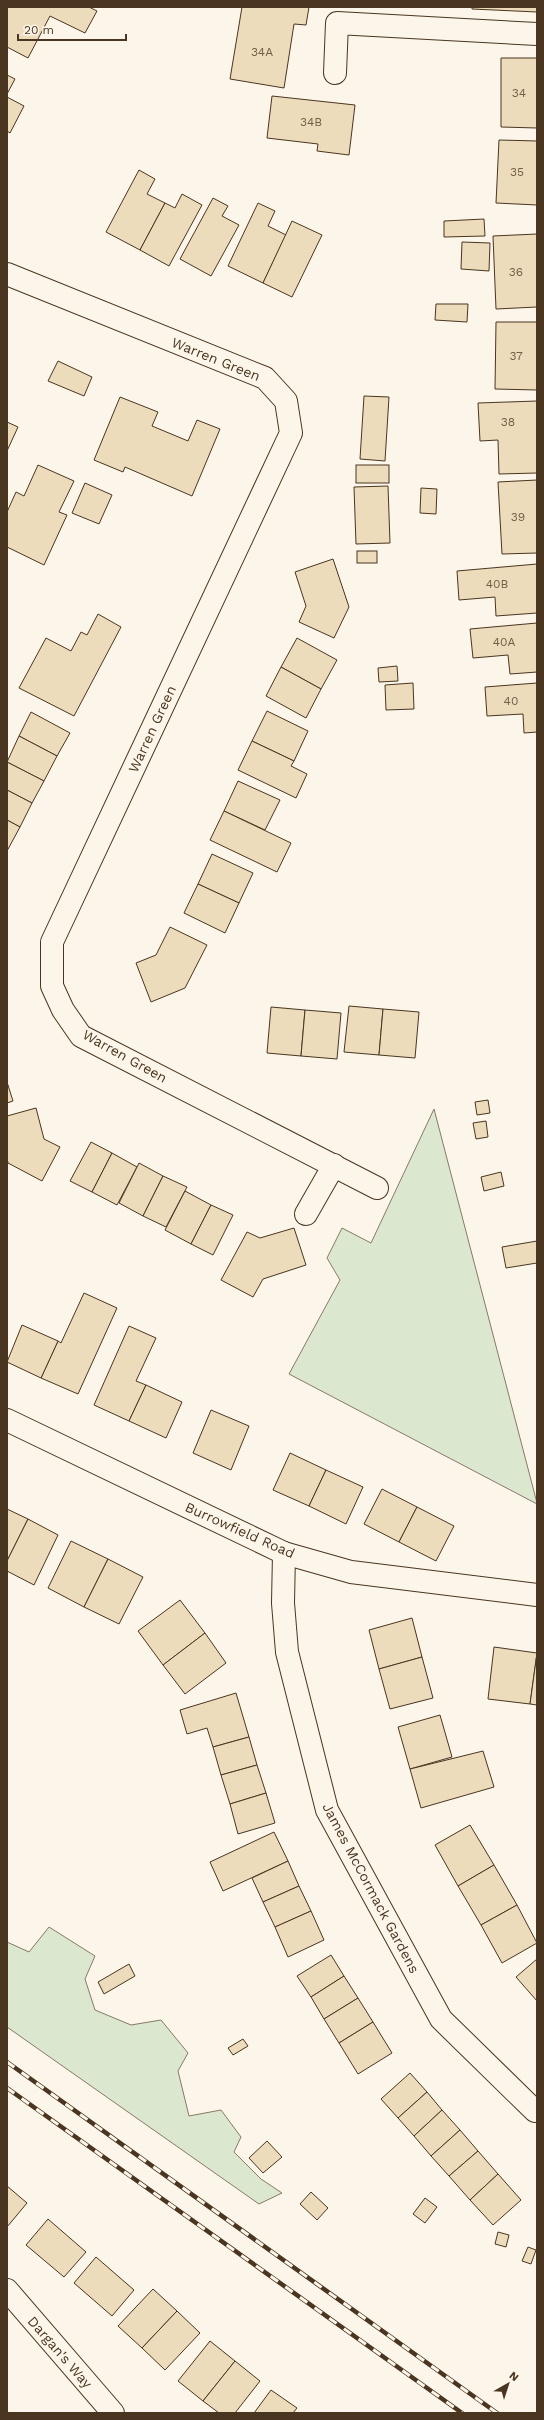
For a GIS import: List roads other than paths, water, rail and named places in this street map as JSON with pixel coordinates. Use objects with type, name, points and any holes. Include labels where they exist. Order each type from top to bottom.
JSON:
[{"type":"street","points":[[335,73],[337,23],[537,34]]},
{"type":"street","name":"Warren Green","points":[[7,274],[265,378],[286,401],[291,433],[52,942],[52,986],[63,1010],[81,1036],[377,1188]]},
{"type":"street","points":[[306,1214],[334,1165]]},
{"type":"street","name":"Burrowfield Road","points":[[7,1420],[284,1553],[351,1572],[537,1594]]},
{"type":"street","name":"James McCormack Gardens","points":[[284,1553],[283,1603],[287,1652],[327,1810],[442,2019],[534,2111]]},
{"type":"street","name":"Dargan's Way","points":[[7,2290],[113,2413]]},
{"type":"railway","points":[[7,2062],[497,2413]]},
{"type":"railway","points":[[7,2088],[462,2413]]}]
